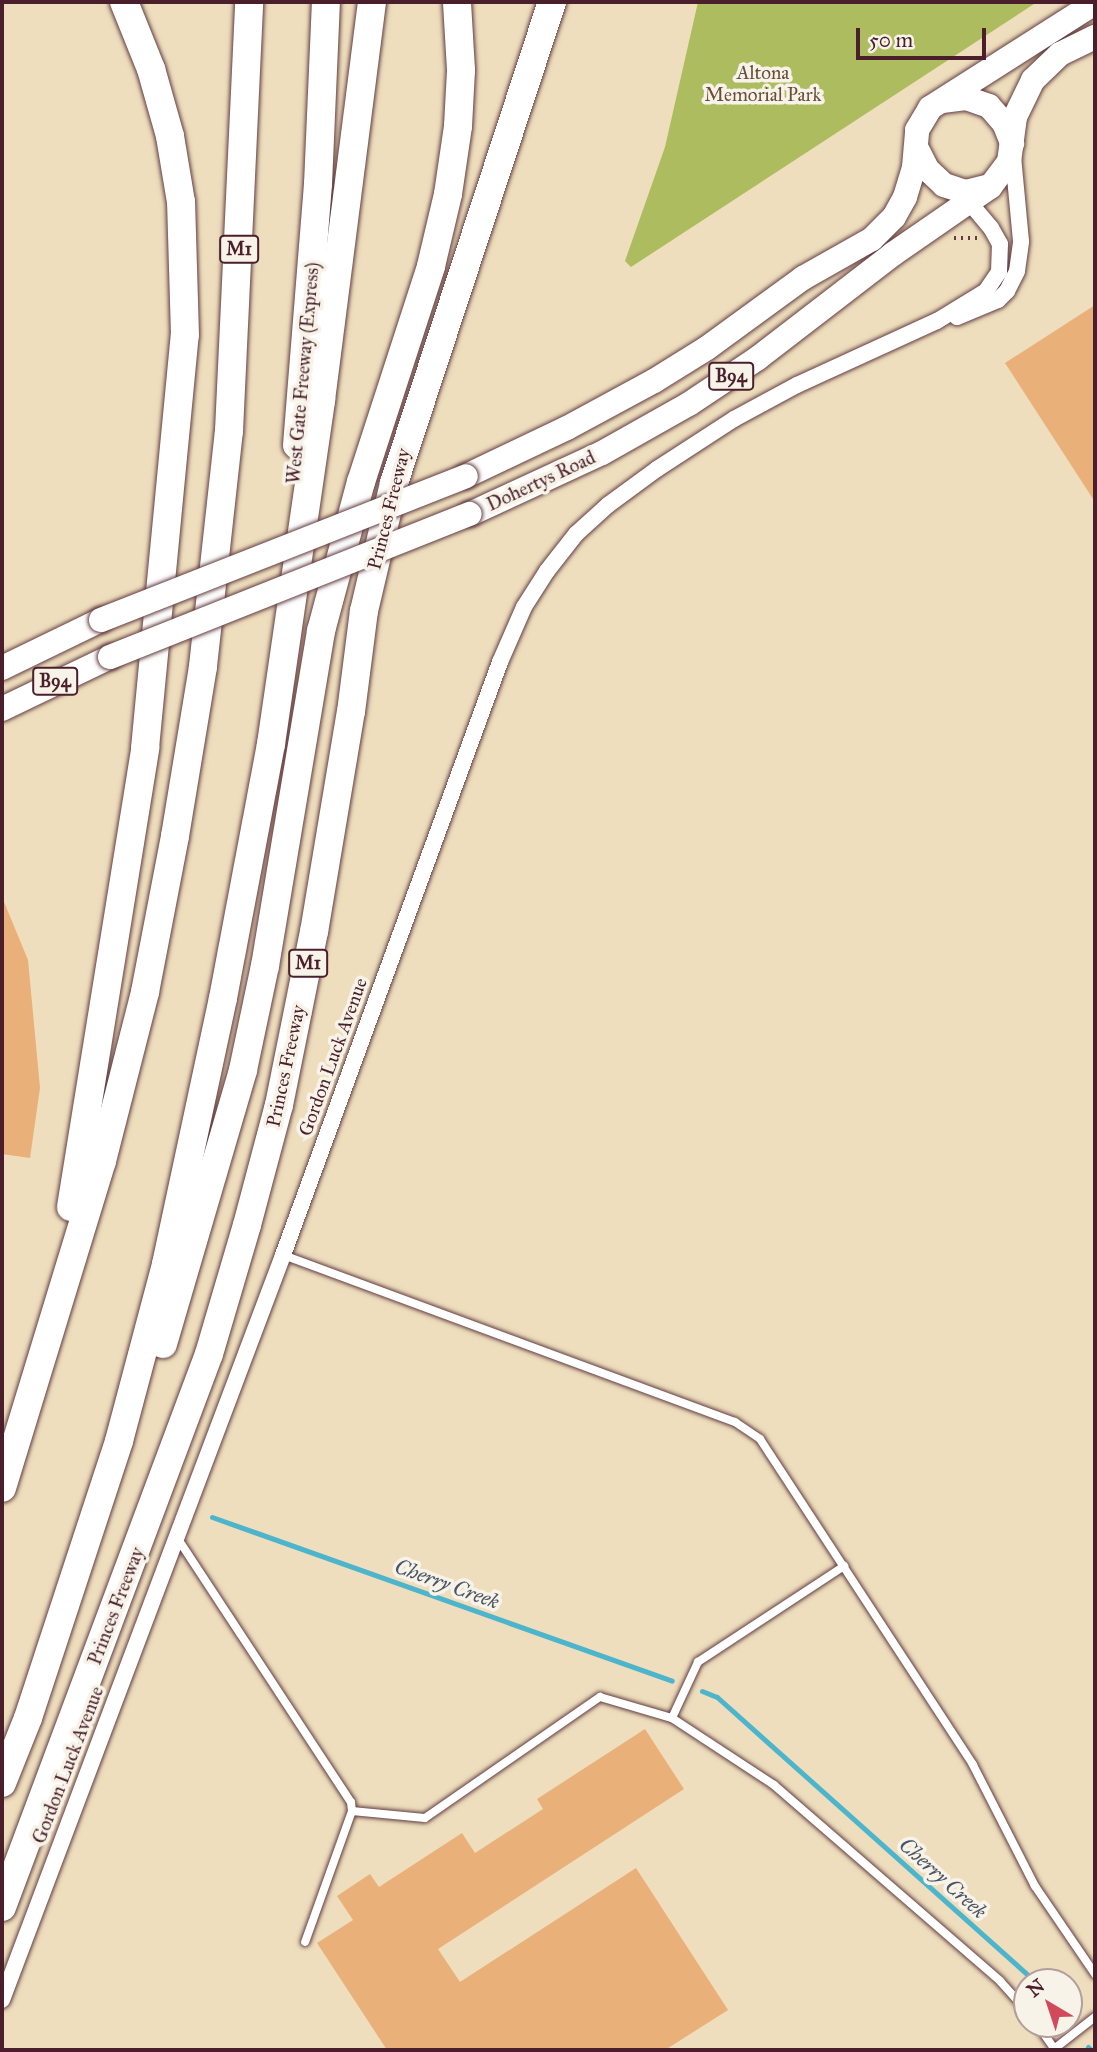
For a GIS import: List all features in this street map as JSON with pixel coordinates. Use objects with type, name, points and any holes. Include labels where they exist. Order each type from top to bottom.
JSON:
[{"type":"highway","points":[[16,1448],[61,1265],[123,898],[145,748],[186,335],[181,202],[170,136],[151,69],[124,2]]},
{"type":"highway","name":"M1","points":[[2,1488],[102,1161],[145,992],[199,693],[229,431],[249,2]]},
{"type":"highway","name":"West Gate Freeway (Express)","points":[[271,744],[310,281],[327,2]]},
{"type":"highway","points":[[27,1718],[118,1441],[166,1264],[254,846],[321,400],[372,2]]},
{"type":"highway","points":[[2,1783],[147,1397],[243,1070],[265,966],[321,631],[361,482],[431,266],[448,194],[458,126],[461,70],[457,2]]},
{"type":"highway","name":"Princes Freeway","points":[[2,1908],[209,1354],[247,1225],[279,1105],[314,932],[351,712],[364,611],[394,482],[552,2]]},
{"type":"main road","name":"Dohertys Road","points":[[2,668],[101,620],[466,476],[568,428],[654,381],[707,348],[803,278],[872,239],[894,217],[905,197],[914,167],[915,142],[920,121],[938,102],[1095,3]]},
{"type":"main road","name":"Dohertys Road","points":[[2,709],[110,657],[470,514],[602,453],[689,404],[758,358],[964,196],[995,183],[1007,167],[1016,117],[1033,80],[1060,54],[1095,37]]},
{"type":"main road","points":[[938,102],[966,98],[989,106],[1007,129],[1012,149]]},
{"type":"main road","points":[[915,142],[921,161],[931,174],[964,196]]},
{"type":"street","name":"Gordon Luck Avenue","points":[[2,2000],[283,1255],[500,662],[518,620],[547,571],[576,534],[608,505],[705,437],[830,368],[937,321],[992,303],[1007,291],[1017,271],[1021,241],[1012,149]]},
{"type":"street","name":"Gordon Luck Avenue","points":[[937,321],[986,291],[997,278],[1000,267],[1001,250],[996,236],[964,196]]},
{"type":"lane","points":[[283,1255],[743,1426],[760,1439],[973,1765],[1034,1886],[1095,1974]]},
{"type":"lane","points":[[176,1538],[345,1791],[352,1811],[305,1942]]},
{"type":"lane","points":[[672,1718],[698,1662],[844,1566]]},
{"type":"lane","points":[[352,1811],[425,1818],[600,1697],[672,1718],[774,1785],[1000,1981],[1013,1995]]},
{"type":"lane","points":[[1055,2050],[1095,2017]]},
{"type":"green space","name":"Altona Memorial Park","points":[[698,2],[1037,2],[631,267],[625,261],[665,147]]},
{"type":"building","points":[[1095,305],[1095,502],[1005,363]]},
{"type":"building","points":[[2,897],[28,960],[40,1088],[30,1158],[2,1154]]},
{"type":"building","points":[[645,1729],[684,1789],[438,1949],[460,1982],[636,1868],[728,2010],[665,2050],[387,2050],[317,1943],[353,1920],[337,1896],[370,1874],[379,1887],[462,1833],[475,1853],[543,1809],[537,1799]]},
{"type":"waterway","name":"Cherry Creek","points":[[212,1517],[672,1681]]},
{"type":"waterway","name":"Cherry Creek","points":[[702,1691],[717,1697],[1020,1968]]},
{"type":"waterway","name":"Cherry Creek","points":[[1088,2047],[1091,2050]]}]
